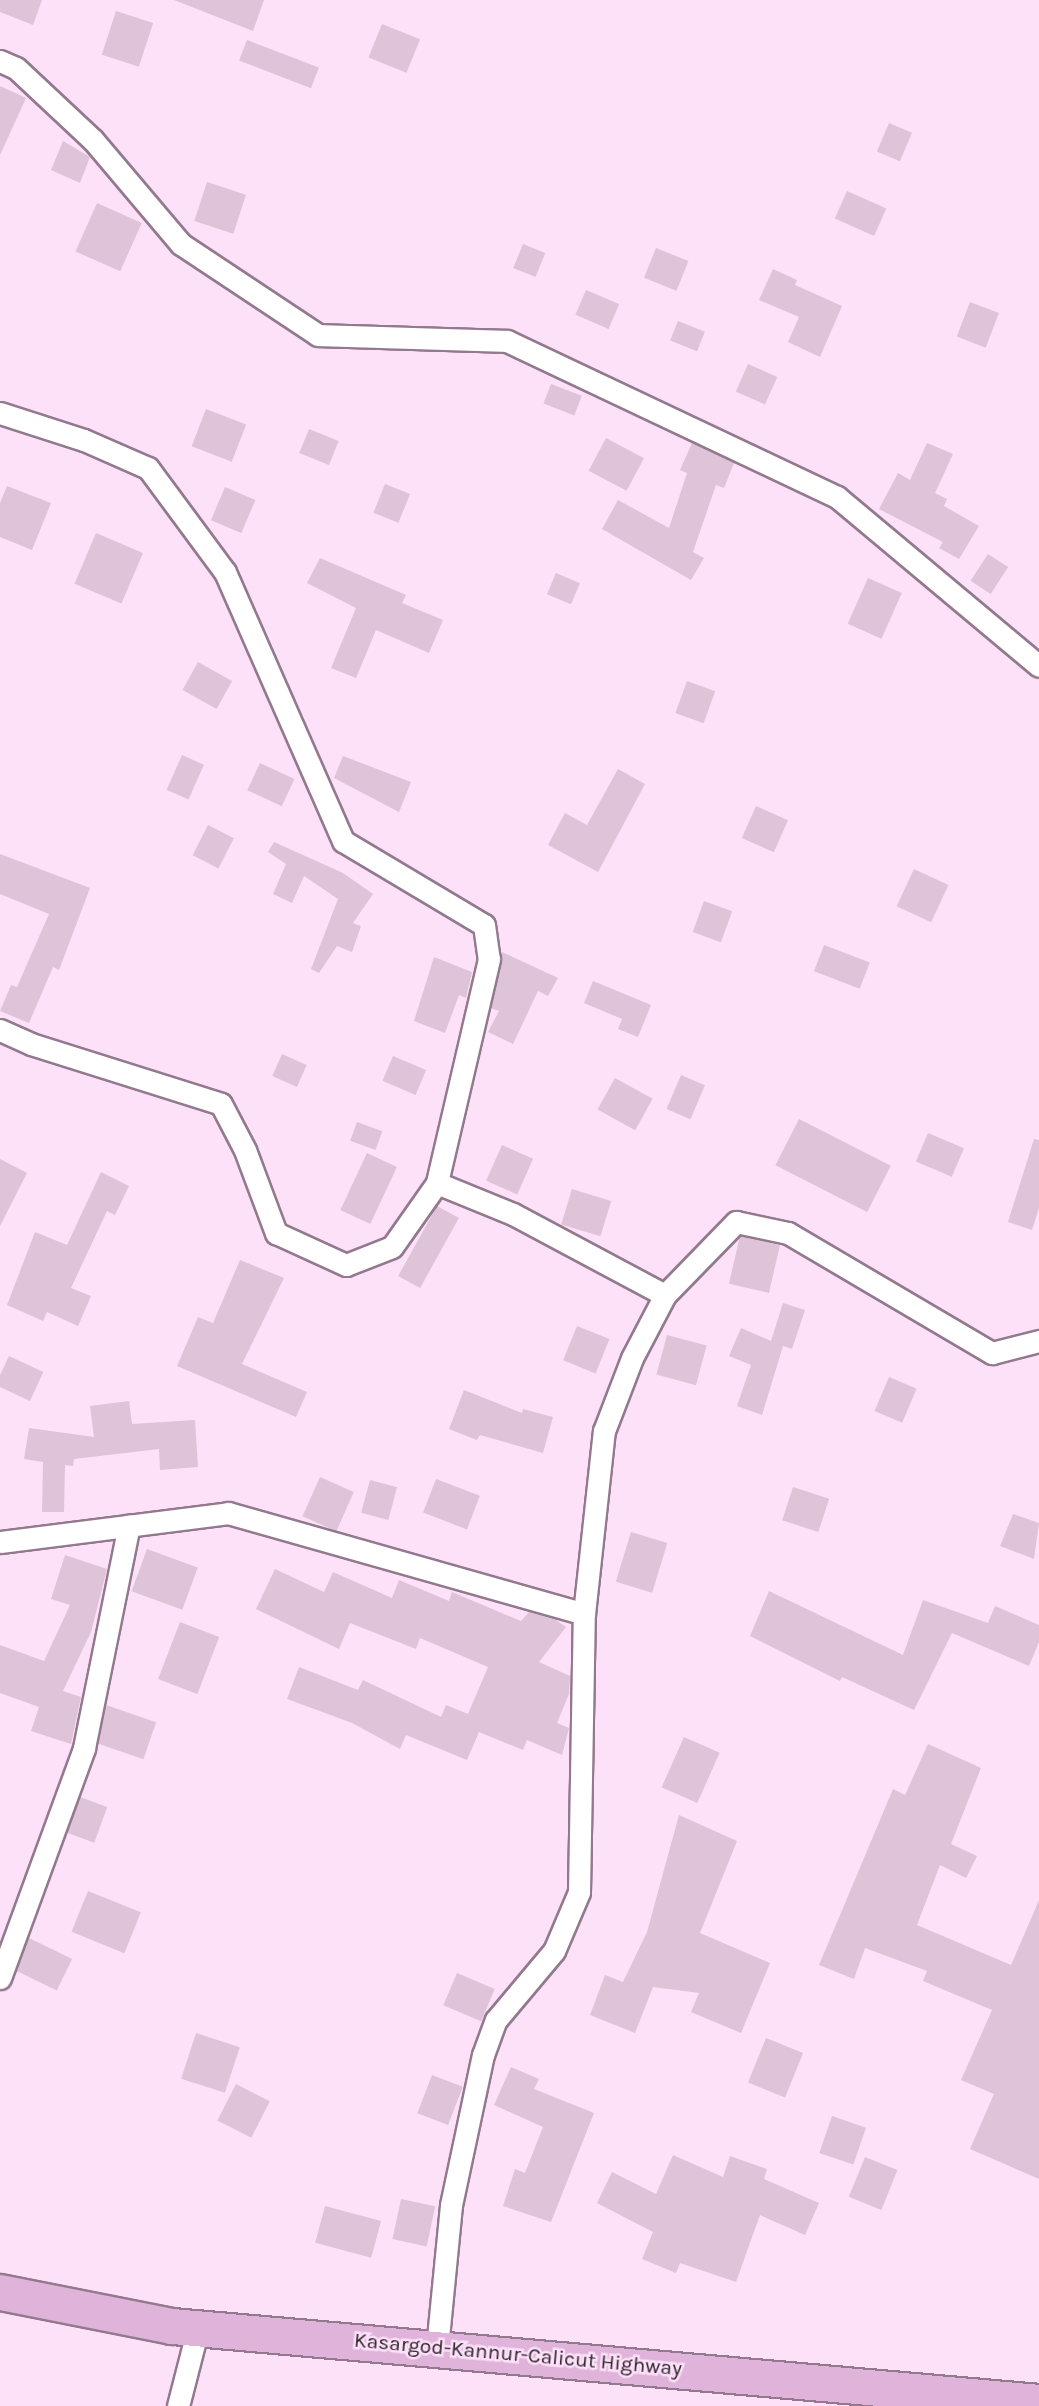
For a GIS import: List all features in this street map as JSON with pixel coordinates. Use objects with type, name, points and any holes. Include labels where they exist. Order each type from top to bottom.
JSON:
[{"type":"highway","name":"Kasargod-Kannur-Calicut Highway","points":[[0,2292],[198,2328],[1039,2402]]},
{"type":"street","points":[[0,61],[16,68],[93,140],[181,244],[318,335],[507,341],[837,497],[1039,666]]},
{"type":"street","points":[[0,413],[84,440],[148,468],[225,572],[343,841],[484,925],[489,959],[437,1183],[392,1247],[346,1265],[276,1233],[244,1150],[221,1104],[31,1044],[0,1030]]},
{"type":"street","points":[[437,1183],[513,1214],[665,1295]]},
{"type":"street","points":[[437,2347],[451,2204],[483,2055],[496,2020],[554,1951],[579,1892],[584,1614],[604,1431],[632,1358],[665,1295],[736,1222],[788,1233],[992,1353],[1039,1341]]},
{"type":"street","points":[[0,1542],[228,1513],[584,1614]]},
{"type":"street","points":[[0,1979],[84,1748],[129,1525]]},
{"type":"street","points":[[178,2406],[198,2328]]},
{"type":"building","points":[[0,0],[42,0],[33,25],[0,12]]},
{"type":"building","points":[[174,0],[264,0],[253,31]]},
{"type":"building","points":[[116,11],[153,23],[139,67],[102,55]]},
{"type":"building","points":[[382,24],[420,39],[407,73],[369,57]]},
{"type":"building","points":[[247,40],[319,68],[311,88],[239,61]]},
{"type":"building","points":[[0,86],[26,98],[0,155]]},
{"type":"building","points":[[889,123],[912,133],[900,161],[877,152]]},
{"type":"building","points":[[63,141],[90,157],[80,183],[51,170]]},
{"type":"building","points":[[207,182],[246,195],[233,234],[194,221]]},
{"type":"building","points":[[847,191],[886,208],[874,236],[835,218]]},
{"type":"building","points":[[97,203],[142,223],[120,271],[75,251]]},
{"type":"building","points":[[523,244],[545,253],[536,277],[513,268]]},
{"type":"building","points":[[656,248],[688,261],[676,291],[644,278]]},
{"type":"building","points":[[773,269],[797,280],[795,285],[842,306],[820,357],[788,342],[799,317],[759,300]]},
{"type":"building","points":[[586,290],[619,304],[609,329],[575,315]]},
{"type":"building","points":[[970,302],[999,313],[986,348],[957,337]]},
{"type":"building","points":[[678,321],[705,332],[697,351],[670,340]]},
{"type":"building","points":[[748,364],[777,377],[765,404],[736,391]]},
{"type":"building","points":[[551,384],[582,396],[574,415],[543,404]]},
{"type":"building","points":[[206,409],[246,424],[232,462],[192,446]]},
{"type":"building","points":[[309,429],[339,441],[329,465],[299,453]]},
{"type":"building","points":[[606,438],[644,458],[627,491],[589,471]]},
{"type":"building","points":[[692,443],[734,463],[724,488],[716,485],[693,552],[704,558],[691,580],[602,529],[618,500],[669,528],[687,473],[680,470]]},
{"type":"building","points":[[927,443],[953,454],[935,493],[947,499],[944,506],[979,526],[959,559],[939,548],[943,542],[879,509],[898,473],[910,480]]},
{"type":"building","points":[[385,484],[410,494],[398,523],[373,513]]},
{"type":"building","points":[[7,486],[51,503],[32,550],[0,537],[0,503]]},
{"type":"building","points":[[225,487],[255,500],[241,533],[211,520]]},
{"type":"building","points":[[96,533],[143,553],[121,604],[75,584]]},
{"type":"building","points":[[988,554],[1008,567],[991,594],[971,581]]},
{"type":"building","points":[[320,558],[406,595],[402,603],[443,620],[429,653],[376,630],[356,678],[331,668],[356,608],[307,583]]},
{"type":"building","points":[[556,573],[580,583],[571,604],[547,594]]},
{"type":"building","points":[[868,578],[902,593],[881,639],[848,624]]},
{"type":"building","points":[[198,662],[232,681],[217,709],[182,690]]},
{"type":"building","points":[[687,681],[715,691],[704,723],[675,713]]},
{"type":"building","points":[[182,755],[204,765],[188,799],[167,790]]},
{"type":"building","points":[[343,756],[411,782],[399,812],[334,778]]},
{"type":"building","points":[[260,763],[294,779],[282,806],[247,790]]},
{"type":"building","points":[[618,769],[645,784],[598,872],[548,845],[565,813],[587,825]]},
{"type":"building","points":[[756,806],[788,820],[774,852],[742,838]]},
{"type":"building","points":[[208,825],[234,838],[218,868],[193,855]]},
{"type":"building","points":[[274,842],[343,873],[373,894],[353,923],[361,926],[352,952],[337,946],[319,973],[311,969],[338,899],[304,876],[292,903],[273,894],[286,864],[268,852]]},
{"type":"building","points":[[0,854],[90,888],[59,970],[53,967],[29,1023],[0,1011],[11,985],[17,987],[49,914],[0,894]]},
{"type":"building","points":[[914,869],[948,885],[931,922],[897,906]]},
{"type":"building","points":[[704,901],[732,911],[721,942],[693,932]]},
{"type":"building","points":[[824,945],[870,963],[860,989],[814,971]]},
{"type":"building","points":[[502,952],[558,978],[548,996],[538,991],[513,1044],[488,1032],[499,1011],[491,1008]]},
{"type":"building","points":[[434,957],[472,972],[466,998],[459,995],[445,1033],[414,1021]]},
{"type":"building","points":[[593,981],[651,1005],[638,1037],[618,1029],[622,1019],[584,1003]]},
{"type":"building","points":[[282,1054],[307,1065],[297,1087],[272,1076]]},
{"type":"building","points":[[393,1056],[426,1070],[416,1095],[382,1081]]},
{"type":"building","points":[[681,1075],[705,1085],[690,1119],[667,1109]]},
{"type":"building","points":[[615,1078],[653,1099],[635,1130],[598,1109]]},
{"type":"building","points":[[799,1119],[891,1166],[867,1212],[775,1165]]},
{"type":"building","points":[[357,1122],[382,1131],[376,1150],[350,1141]]},
{"type":"building","points":[[928,1133],[964,1148],[952,1177],[916,1162]]},
{"type":"building","points":[[1034,1139],[1039,1140],[1039,1208],[1032,1230],[1008,1222]]},
{"type":"building","points":[[502,1145],[533,1159],[517,1194],[486,1181]]},
{"type":"building","points":[[367,1153],[397,1167],[370,1224],[340,1210]]},
{"type":"building","points":[[0,1159],[27,1173],[0,1226]]},
{"type":"building","points":[[101,1172],[129,1186],[115,1215],[107,1211],[71,1288],[91,1296],[78,1326],[47,1312],[43,1321],[7,1305],[35,1232],[67,1245]]},
{"type":"building","points":[[572,1189],[611,1201],[600,1236],[561,1224]]},
{"type":"building","points":[[437,1206],[459,1218],[420,1288],[398,1276]]},
{"type":"building","points":[[740,1236],[780,1245],[769,1293],[729,1284]]},
{"type":"building","points":[[240,1260],[284,1278],[242,1364],[307,1392],[296,1417],[177,1366],[198,1317],[213,1323]]},
{"type":"building","points":[[783,1303],[805,1310],[792,1349],[783,1346],[762,1415],[737,1406],[751,1365],[729,1356],[741,1328],[771,1341]]},
{"type":"building","points":[[577,1326],[609,1339],[596,1373],[563,1360]]},
{"type":"building","points":[[667,1335],[707,1346],[696,1385],[656,1375]]},
{"type":"building","points":[[9,1356],[43,1372],[30,1401],[0,1387],[0,1375]]},
{"type":"building","points":[[889,1377],[917,1389],[902,1423],[875,1411]]},
{"type":"building","points":[[464,1390],[522,1413],[523,1409],[553,1417],[543,1453],[480,1435],[477,1440],[449,1429]]},
{"type":"building","points":[[129,1401],[132,1424],[195,1420],[198,1467],[160,1470],[159,1449],[74,1459],[73,1466],[65,1465],[64,1512],[42,1512],[43,1462],[24,1459],[29,1428],[94,1437],[90,1406]]},
{"type":"building","points":[[320,1477],[354,1492],[336,1531],[303,1516]]},
{"type":"building","points":[[436,1479],[480,1496],[467,1529],[423,1513]]},
{"type":"building","points":[[370,1480],[397,1487],[388,1520],[361,1513]]},
{"type":"building","points":[[793,1487],[829,1499],[818,1532],[782,1520]]},
{"type":"building","points":[[1013,1514],[1039,1523],[1034,1559],[1000,1546]]},
{"type":"building","points":[[631,1532],[667,1543],[652,1593],[616,1582]]},
{"type":"building","points":[[147,1549],[198,1567],[182,1610],[132,1591]]},
{"type":"building","points":[[65,1555],[107,1569],[91,1632],[63,1691],[81,1697],[71,1744],[31,1731],[39,1707],[0,1693],[0,1645],[44,1661],[70,1605],[51,1599]]},
{"type":"building","points":[[275,1569],[324,1592],[333,1572],[392,1598],[399,1580],[449,1601],[452,1592],[521,1621],[529,1612],[556,1620],[566,1627],[539,1662],[570,1676],[569,1694],[557,1723],[569,1728],[562,1755],[527,1740],[523,1750],[479,1732],[467,1760],[406,1735],[400,1749],[352,1723],[287,1699],[299,1667],[358,1690],[363,1680],[441,1717],[446,1705],[468,1714],[488,1667],[420,1638],[416,1649],[350,1623],[339,1649],[256,1609]]},
{"type":"building","points":[[769,1591],[903,1655],[923,1600],[988,1623],[995,1606],[1039,1625],[1039,1642],[1029,1666],[952,1633],[914,1710],[842,1677],[840,1681],[750,1636]]},
{"type":"building","points":[[180,1622],[219,1637],[197,1694],[158,1679]]},
{"type":"building","points":[[106,1705],[156,1722],[143,1759],[93,1742]]},
{"type":"building","points":[[684,1737],[720,1753],[697,1803],[662,1787]]},
{"type":"building","points":[[928,1744],[981,1768],[951,1844],[977,1856],[966,1878],[940,1865],[917,1925],[1011,1965],[1039,1900],[1039,2179],[970,2149],[994,2094],[961,2080],[992,2010],[923,1981],[927,1971],[865,1948],[854,1979],[819,1965],[893,1789],[905,1795]]},
{"type":"building","points":[[80,1797],[107,1807],[94,1843],[67,1833]]},
{"type":"building","points":[[679,1815],[737,1841],[700,1933],[770,1963],[741,2033],[691,2012],[699,1993],[653,1987],[635,2033],[590,2015],[605,1975],[623,1982],[647,1932]]},
{"type":"building","points":[[88,1891],[141,1912],[124,1953],[72,1932]]},
{"type":"building","points":[[29,1938],[72,1959],[57,1990],[14,1969]]},
{"type":"building","points":[[457,1973],[495,1989],[481,2021],[443,2005]]},
{"type":"building","points":[[196,2033],[240,2047],[225,2093],[181,2079]]},
{"type":"building","points":[[766,2038],[803,2053],[785,2097],[748,2083]]},
{"type":"building","points":[[511,2067],[539,2079],[534,2089],[594,2113],[551,2222],[503,2206],[515,2169],[525,2173],[543,2127],[494,2105]]},
{"type":"building","points":[[432,2075],[463,2087],[448,2125],[417,2113]]},
{"type":"building","points":[[236,2084],[270,2101],[251,2138],[217,2121]]},
{"type":"building","points":[[832,2116],[866,2128],[853,2165],[819,2153]]},
{"type":"building","points":[[673,2155],[723,2177],[730,2156],[767,2169],[764,2179],[819,2203],[805,2235],[760,2215],[736,2282],[680,2263],[676,2273],[642,2259],[653,2232],[597,2203],[612,2172],[656,2194]]},
{"type":"building","points":[[865,2157],[897,2170],[881,2210],[849,2197]]},
{"type":"building","points":[[401,2199],[435,2206],[427,2246],[392,2239]]},
{"type":"building","points":[[325,2206],[381,2221],[371,2258],[315,2243]]}]
